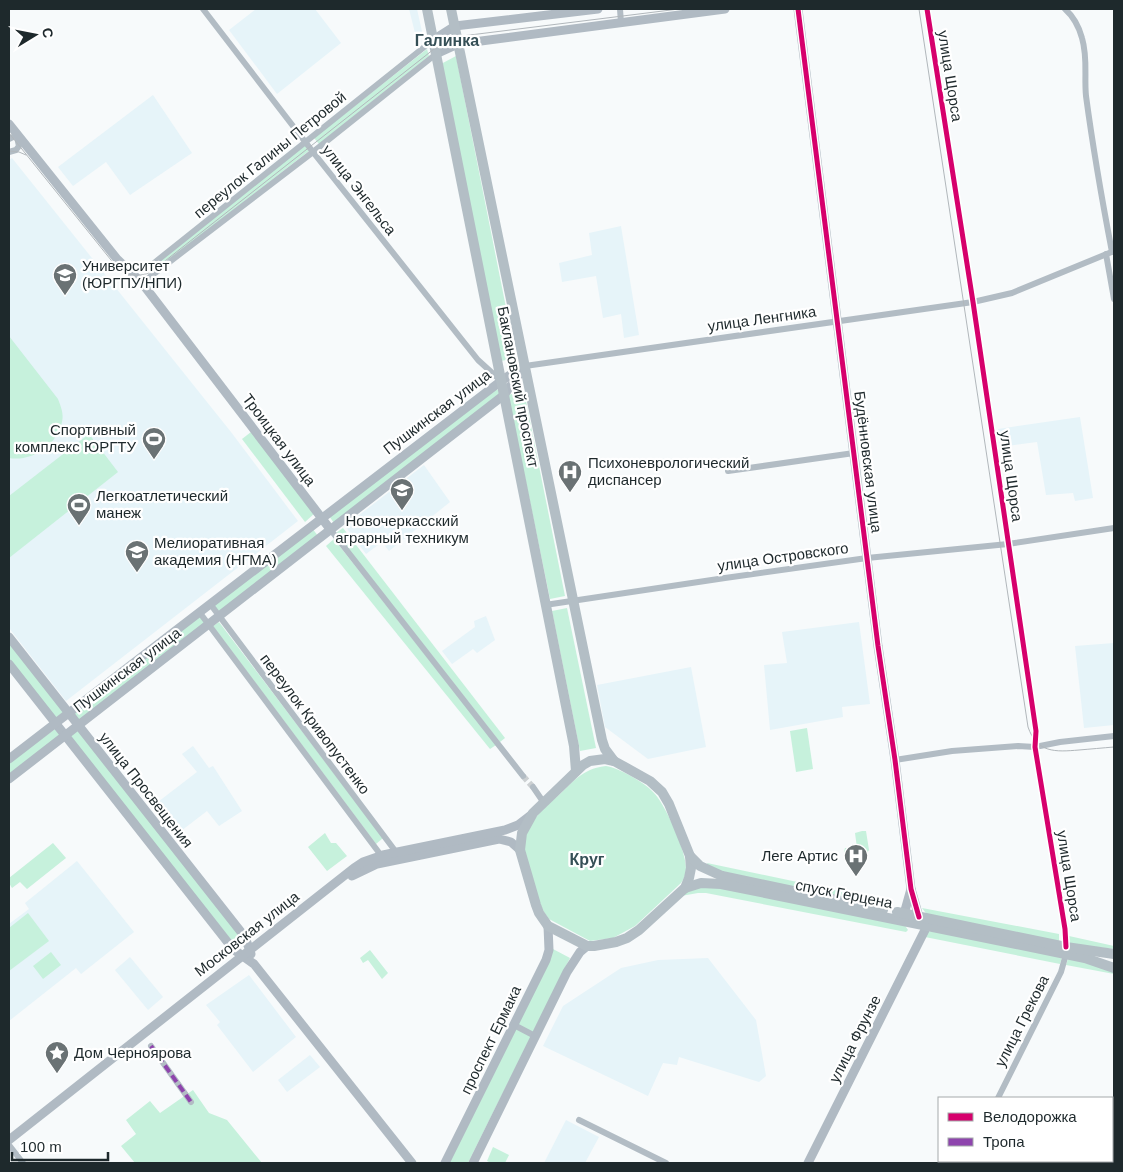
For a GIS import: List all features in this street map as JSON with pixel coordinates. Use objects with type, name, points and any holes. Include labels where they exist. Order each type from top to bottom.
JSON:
[{"type":"main road","name":"Баклановский проспект","points":[[427,9],[574,746],[576,771]]},
{"type":"main road","name":"Баклановский проспект","points":[[452,9],[602,740],[605,749],[614,761]]},
{"type":"main road","points":[[605,759],[614,761],[650,781],[662,792],[669,804],[690,856],[690,873],[685,888],[639,930],[627,938],[603,945],[587,946],[548,926],[540,913],[520,850],[522,833],[533,814],[583,765],[605,759]]},
{"type":"main road","name":"спуск Герцена","points":[[690,856],[700,866],[722,876],[919,917],[1066,951],[1114,968]]},
{"type":"main road","name":"спуск Герцена","points":[[685,888],[701,883],[721,884],[926,926],[1066,951],[1114,954]]},
{"type":"street","name":"улица Энгельса","points":[[203,9],[313,152],[478,360],[501,381]]},
{"type":"street","points":[[433,40],[455,26],[598,9]]},
{"type":"street","points":[[620,9],[621,22]]},
{"type":"street","points":[[436,54],[458,44],[724,9]]},
{"type":"street","name":"Будённовская улица","points":[[798,9],[911,889],[919,917]]},
{"type":"street","name":"улица Щорса","points":[[927,9],[1036,731],[1035,747],[1065,929],[1066,951]]},
{"type":"street","points":[[1065,9],[1077,23],[1085,48],[1087,66],[1086,93],[1111,252],[1114,299]]},
{"type":"street","name":"переулок Галины Петровой","points":[[117,258],[132,268],[141,269],[149,267],[433,40]]},
{"type":"street","name":"переулок Галины Петровой","points":[[142,283],[313,152],[436,54]]},
{"type":"street","name":"Троицкая улица","points":[[9,124],[15,138],[117,258],[142,283],[321,518],[523,776]]},
{"type":"street","points":[[9,152],[16,150],[19,146],[15,138]]},
{"type":"street","name":"улица Ленгника","points":[[525,366],[972,302],[1012,293],[1111,252]]},
{"type":"street","name":"Пушкинская улица","points":[[9,759],[321,518],[501,381],[525,366]]},
{"type":"street","name":"Пушкинская улица","points":[[9,779],[504,395],[525,366]]},
{"type":"street","points":[[728,472],[854,454]]},
{"type":"street","name":"улица Островского","points":[[546,604],[867,558],[1008,544],[1114,528]]},
{"type":"street","name":"переулок Кривопустенко","points":[[210,605],[397,856]]},
{"type":"street","name":"переулок Кривопустенко","points":[[200,613],[384,858]]},
{"type":"street","name":"улица Просвещения","points":[[9,637],[245,937],[249,957]]},
{"type":"street","name":"улица Просвещения","points":[[9,664],[233,949],[249,957],[412,1163]]},
{"type":"street","points":[[895,760],[962,751],[1018,746],[1035,747],[1060,742],[1114,736]]},
{"type":"street","points":[[532,787],[544,803]]},
{"type":"street","name":"Московская улица","points":[[397,856],[505,830],[518,825],[533,814]]},
{"type":"street","name":"Московская улица","points":[[9,1145],[357,872],[384,858],[499,840],[511,842],[520,850]]},
{"type":"street","name":"Будённовская улица","points":[[904,914],[911,889]]},
{"type":"street","name":"проспект Ермака","points":[[445,1163],[546,960],[549,950],[548,926]]},
{"type":"street","name":"улица Фрунзе","points":[[808,1163],[926,926]]},
{"type":"street","points":[[473,1163],[567,972],[580,952],[587,946]]},
{"type":"street","name":"улица Грекова","points":[[998,1097],[1061,972],[1066,951]]},
{"type":"street","name":"Московская улица","points":[[9,1140],[249,957]]},
{"type":"street","points":[[514,1025],[535,1036]]},
{"type":"street","points":[[150,1046],[191,1102]]},
{"type":"street","points":[[580,1120],[666,1163]]},
{"type":"street","points":[[9,1145],[22,1163]]},
{"type":"shaded area","points":[[256,9],[315,9],[341,43],[277,94],[229,30]]},
{"type":"shaded area","points":[[409,9],[417,9],[423,36],[417,41]]},
{"type":"shaded area","points":[[153,95],[192,153],[130,195],[106,162],[73,186],[58,167]]},
{"type":"shaded area","points":[[12,158],[231,432],[298,521],[66,701],[9,628],[9,160]]},
{"type":"shaded area","points":[[621,226],[639,335],[624,338],[621,314],[603,318],[596,276],[562,282],[559,263],[592,255],[589,233]]},
{"type":"shaded area","points":[[1080,417],[1093,498],[1075,501],[1073,493],[1046,495],[1037,442],[1000,447],[998,429]]},
{"type":"shaded area","name":"Новочеркасский аграрный техникум","points":[[424,465],[450,502],[389,551],[382,542],[366,554],[345,526]]},
{"type":"shaded area","points":[[486,616],[495,640],[477,653],[473,649],[452,664],[442,651],[475,627],[474,621]]},
{"type":"shaded area","points":[[859,622],[870,704],[842,707],[843,717],[770,730],[764,665],[787,663],[782,632]]},
{"type":"shaded area","points":[[1114,643],[1114,725],[1084,728],[1075,646]]},
{"type":"shaded area","points":[[691,667],[706,747],[648,759],[605,727],[597,685]]},
{"type":"shaded area","points":[[193,746],[209,768],[213,766],[242,811],[219,826],[207,811],[177,834],[154,805],[197,772],[182,754]]},
{"type":"shaded area","points":[[77,861],[134,932],[81,974],[76,968],[9,1021],[9,924],[29,909],[25,903]]},
{"type":"shaded area","points":[[130,957],[163,997],[148,1010],[115,970]]},
{"type":"shaded area","points":[[708,958],[756,1020],[766,1076],[759,1082],[679,1057],[677,1065],[663,1063],[648,1096],[543,1046],[563,1006],[621,968],[658,960]]},
{"type":"shaded area","points":[[249,975],[296,1037],[253,1072],[217,1025],[220,1022],[206,1005]]},
{"type":"shaded area","points":[[310,1055],[320,1067],[287,1092],[278,1080]]},
{"type":"shaded area","points":[[566,1120],[599,1137],[585,1163],[544,1163]]},
{"type":"green space","points":[[427,49],[429,56],[319,144],[314,138]]},
{"type":"green space","points":[[456,56],[516,358],[501,361],[441,64]]},
{"type":"green space","points":[[305,145],[309,151],[152,273],[148,268]]},
{"type":"green space","points":[[9,336],[58,399],[63,416],[59,431],[49,445],[34,455],[17,459],[9,458]]},
{"type":"green space","points":[[496,388],[501,394],[334,523],[329,516]]},
{"type":"green space","points":[[524,391],[565,596],[550,599],[508,395]]},
{"type":"green space","points":[[251,432],[315,513],[305,522],[242,439]]},
{"type":"green space","points":[[89,434],[118,472],[9,558],[9,496]]},
{"type":"green space","points":[[312,528],[318,536],[219,612],[214,605]]},
{"type":"green space","points":[[343,528],[505,738],[500,742],[336,533]]},
{"type":"green space","points":[[334,539],[496,745],[490,749],[326,546]]},
{"type":"green space","points":[[567,608],[596,748],[580,751],[552,611]]},
{"type":"green space","points":[[200,616],[207,624],[80,721],[73,712]]},
{"type":"green space","points":[[219,622],[383,838],[376,844],[213,626]]},
{"type":"green space","points":[[9,638],[65,711],[54,719],[9,661]]},
{"type":"green space","points":[[807,728],[813,769],[796,772],[790,731]]},
{"type":"green space","points":[[55,729],[60,735],[9,774],[9,763]]},
{"type":"green space","points":[[80,729],[241,935],[233,942],[68,738]]},
{"type":"green space","points":[[606,766],[618,769],[638,780],[658,798],[669,817],[679,841],[686,871],[681,883],[635,926],[613,938],[590,941],[549,919],[544,912],[529,873],[524,842],[526,834],[536,817],[571,783],[592,769]]},
{"type":"green space","points":[[866,831],[869,850],[862,860],[849,859],[844,852],[845,848],[857,848],[855,833]]},
{"type":"green space","points":[[325,833],[331,843],[336,843],[347,856],[327,871],[308,847]]},
{"type":"green space","points":[[53,843],[66,858],[27,889],[20,882],[12,888],[9,878]]},
{"type":"green space","points":[[707,863],[892,902],[891,908],[723,874],[709,868]]},
{"type":"green space","points":[[703,886],[722,887],[904,924],[908,930],[906,932],[706,893],[681,896],[689,889]]},
{"type":"green space","points":[[922,908],[1059,934],[1059,941],[928,916]]},
{"type":"green space","points":[[28,913],[49,941],[9,971],[9,928]]},
{"type":"green space","points":[[935,930],[1062,957],[1060,964],[925,937],[928,932]]},
{"type":"green space","points":[[1069,936],[1114,946],[1114,949],[1070,944]]},
{"type":"green space","points":[[553,949],[570,958],[468,1163],[447,1163]]},
{"type":"green space","points":[[370,950],[388,973],[382,979],[368,960],[363,963],[360,958]]},
{"type":"green space","points":[[51,952],[61,965],[43,979],[33,966]]},
{"type":"green space","points":[[1068,959],[1084,960],[1114,971],[1114,974],[1066,965]]},
{"type":"green space","points":[[193,1090],[209,1113],[227,1120],[262,1163],[135,1163],[121,1146],[136,1134],[126,1120],[150,1101],[160,1113]]},
{"type":"green space","points":[[493,1147],[509,1155],[505,1163],[491,1163],[487,1161]]},
{"type":"tunnel","points":[[523,776],[533,787]]},
{"type":"tram line","points":[[9,133],[119,270],[131,275],[143,275],[151,272],[434,49],[462,36],[679,9]]},
{"type":"tram line","points":[[919,9],[1028,727],[1036,742],[1048,749],[1062,751],[1114,747]]},
{"type":"tram line","points":[[9,151],[26,155]]},
{"type":"marked path","points":[[151,1046],[191,1102]]},
{"type":"cycle path","points":[[798,9],[878,646],[895,760],[911,889],[919,917]]},
{"type":"cycle path","points":[[927,9],[973,302],[1036,731],[1035,747],[1065,929],[1066,947]]},
{"type":"place","name":"Университет (ЮРГПУ/НПИ)","points":[[65,296]]},
{"type":"place","name":"Спортивный комплекс ЮРГТУ","points":[[154,460]]},
{"type":"place","name":"Психоневрологический диспансер","points":[[570,493]]},
{"type":"place","name":"Новочеркасский аграрный техникум","points":[[402,511]]},
{"type":"place","name":"Легкоатлетический манеж","points":[[79,526]]},
{"type":"place","name":"Мелиоративная академия (НГМА)","points":[[137,573]]},
{"type":"place","name":"Леге Артис","points":[[856,877]]},
{"type":"place","name":"Дом Черноярова","points":[[57,1074]]},
{"type":"district","name":"Галинка","points":[[447,40]]},
{"type":"district","name":"Круг","points":[[587,859]]}]
